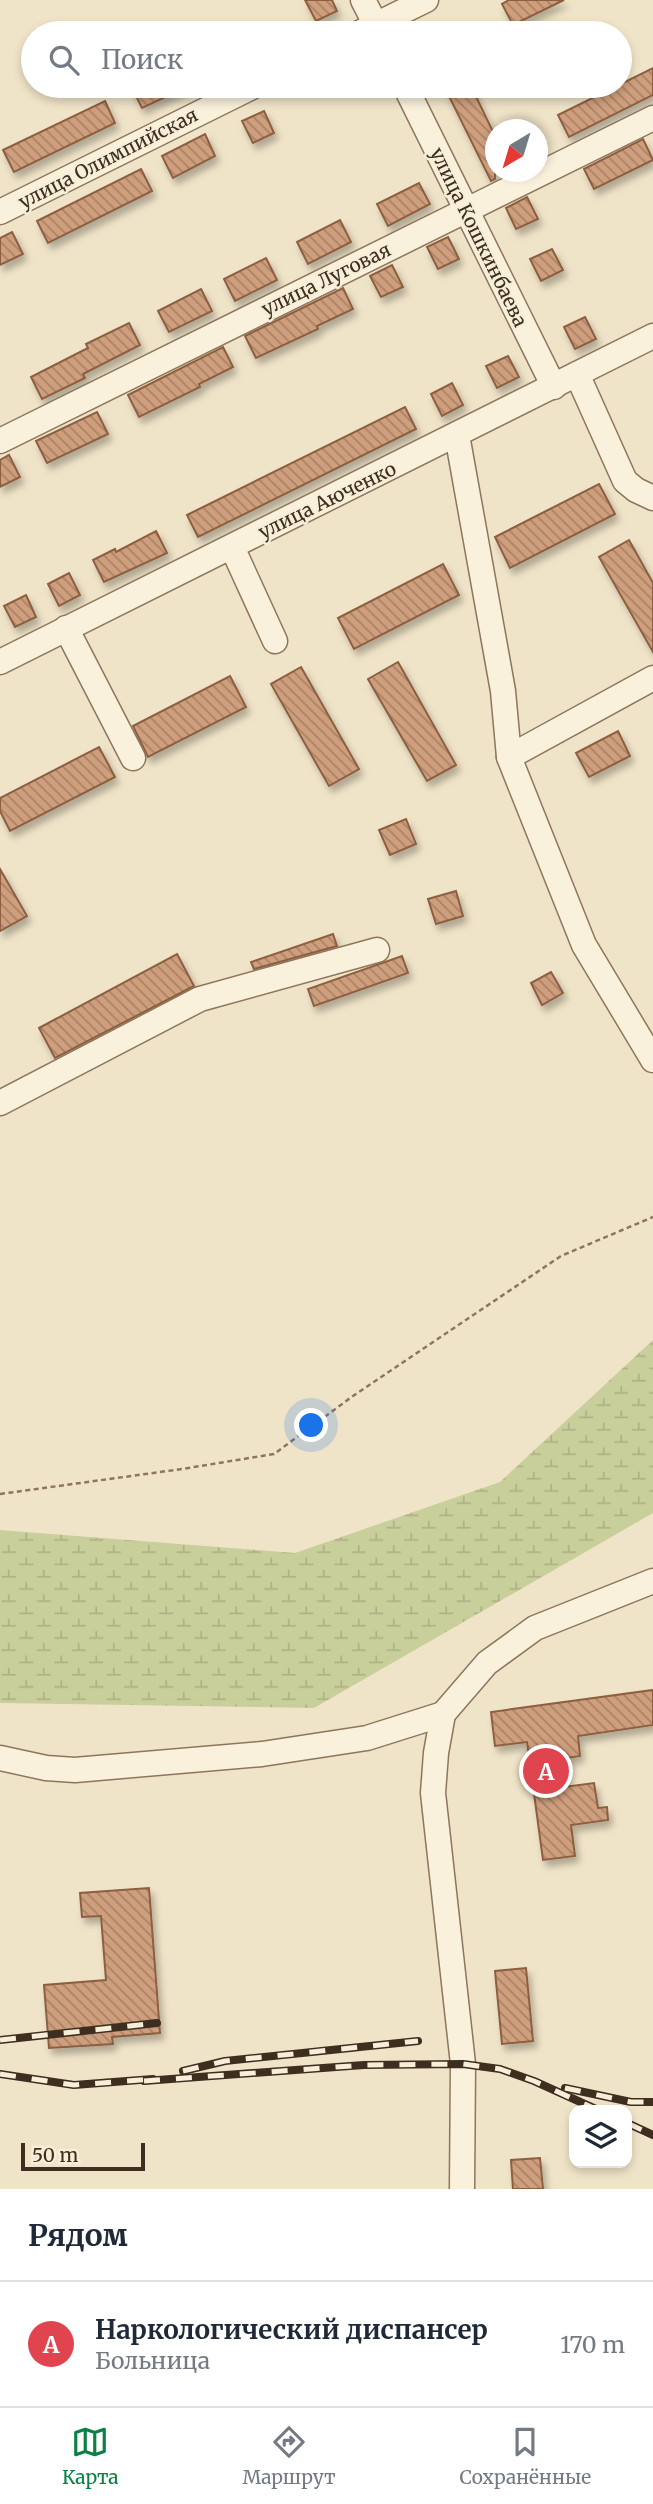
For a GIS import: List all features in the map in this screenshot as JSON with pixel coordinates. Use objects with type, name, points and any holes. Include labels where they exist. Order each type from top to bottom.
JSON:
[{"type":"street","points":[[363,0],[369,21]]},
{"type":"street","points":[[388,21],[426,0]]},
{"type":"street","name":"улица Олимпийская","points":[[0,212],[230,98]]},
{"type":"street","name":"улица Кошкинбаева","points":[[411,98],[554,387]]},
{"type":"street","name":"улица Луговая","points":[[0,441],[653,117]]},
{"type":"street","name":"улица Аюченко","points":[[0,662],[653,336]]},
{"type":"street","points":[[577,374],[625,481],[653,498]]},
{"type":"street","points":[[457,435],[503,691],[509,757],[584,945],[653,1060]]},
{"type":"street","points":[[232,547],[275,641]]},
{"type":"street","points":[[66,628],[133,758]]},
{"type":"street","points":[[509,757],[653,678]]},
{"type":"street","points":[[0,1103],[200,999],[377,950]]},
{"type":"street","points":[[462,2189],[463,2064],[433,1793],[443,1714],[487,1663],[535,1628],[653,1581]]},
{"type":"street","points":[[0,1758],[46,1768],[75,1770],[262,1754],[367,1738],[443,1714]]},
{"type":"path","points":[[0,1494],[274,1454],[353,1396],[561,1256],[653,1217]]},
{"type":"green space","points":[[653,1340],[653,1513],[314,1708],[0,1703],[0,1530],[295,1553],[500,1482]]},
{"type":"building","points":[[305,0],[332,0],[337,11],[316,21]]},
{"type":"building","points":[[509,0],[564,0],[521,21],[511,21],[502,4]]},
{"type":"building","points":[[653,68],[653,95],[569,137],[558,115],[592,98],[632,98],[632,78]]},
{"type":"building","points":[[137,98],[163,98],[142,108]]},
{"type":"building","points":[[450,98],[477,98],[487,119],[485,169]]},
{"type":"building","points":[[105,101],[115,123],[14,172],[3,150]]},
{"type":"building","points":[[264,111],[274,133],[253,143],[242,121]]},
{"type":"building","points":[[205,134],[215,156],[173,178],[162,156]]},
{"type":"building","points":[[643,139],[653,160],[594,189],[584,169]]},
{"type":"building","points":[[141,169],[152,191],[48,243],[37,221]]},
{"type":"building","points":[[419,183],[430,204],[388,226],[377,204]]},
{"type":"building","points":[[527,197],[538,219],[516,229],[506,208]]},
{"type":"building","points":[[340,220],[351,242],[308,264],[297,242]]},
{"type":"building","points":[[12,232],[23,254],[0,265],[0,238]]},
{"type":"building","points":[[448,237],[459,259],[438,269],[427,247]]},
{"type":"building","points":[[552,249],[563,270],[541,281],[530,259]]},
{"type":"building","points":[[266,258],[277,280],[235,301],[224,279]]},
{"type":"building","points":[[392,265],[403,287],[381,297],[370,276]]},
{"type":"building","points":[[343,288],[353,309],[256,358],[245,336]]},
{"type":"building","points":[[201,289],[212,311],[169,332],[158,311]]},
{"type":"building","points":[[585,317],[596,339],[575,349],[564,327]]},
{"type":"building","points":[[129,323],[140,345],[83,374],[85,378],[42,399],[31,377],[88,348],[86,344]]},
{"type":"building","points":[[223,347],[233,367],[199,384],[200,387],[139,417],[128,395]]},
{"type":"building","points":[[508,356],[519,377],[497,388],[486,366]]},
{"type":"building","points":[[452,383],[463,405],[442,416],[431,394]]},
{"type":"building","points":[[405,407],[416,429],[198,537],[187,515]]},
{"type":"building","points":[[97,412],[108,434],[47,463],[36,441]]},
{"type":"building","points":[[9,455],[20,477],[0,487],[0,460]]},
{"type":"building","points":[[599,484],[615,514],[510,568],[495,537]]},
{"type":"building","points":[[156,531],[167,553],[104,582],[93,560],[115,549],[116,552]]},
{"type":"building","points":[[629,540],[653,583],[653,652],[599,557]]},
{"type":"building","points":[[443,564],[459,595],[354,649],[338,618]]},
{"type":"building","points":[[69,573],[80,595],[59,606],[48,584]]},
{"type":"building","points":[[26,595],[36,617],[15,627],[4,606]]},
{"type":"building","points":[[398,662],[456,765],[427,781],[368,679]]},
{"type":"building","points":[[301,667],[359,769],[329,786],[271,684]]},
{"type":"building","points":[[230,676],[246,707],[148,757],[133,726]]},
{"type":"building","points":[[618,731],[630,756],[589,777],[576,753]]},
{"type":"building","points":[[99,747],[115,777],[10,831],[0,811],[0,798]]},
{"type":"building","points":[[406,819],[416,844],[390,855],[379,830]]},
{"type":"building","points":[[0,869],[27,916],[0,931]]},
{"type":"building","points":[[456,891],[463,916],[436,924],[428,899]]},
{"type":"building","points":[[333,934],[337,946],[254,969],[251,962]]},
{"type":"building","points":[[177,954],[194,986],[55,1058],[39,1028]]},
{"type":"building","points":[[402,956],[408,973],[314,1006],[308,989]]},
{"type":"building","points":[[551,972],[563,993],[542,1005],[531,983]]},
{"type":"building","points":[[653,1690],[653,1725],[578,1736],[580,1756],[560,1759],[564,1787],[594,1783],[598,1808],[607,1807],[608,1820],[571,1825],[575,1856],[543,1860],[527,1742],[495,1746],[491,1712]]},
{"type":"building","points":[[149,1888],[160,2033],[112,2037],[113,2044],[49,2048],[44,1985],[106,1980],[101,1916],[82,1917],[80,1893]]},
{"type":"building","points":[[526,1968],[533,2041],[502,2044],[495,1971]]},
{"type":"building","points":[[540,2158],[543,2189],[513,2189],[511,2160]]},
{"type":"railway","points":[[0,2040],[157,2023]]},
{"type":"railway","points":[[183,2071],[225,2061],[418,2041]]},
{"type":"railway","points":[[144,2081],[364,2065],[463,2064],[500,2069],[587,2105]]},
{"type":"railway","points":[[0,2074],[74,2085],[153,2079]]},
{"type":"railway","points":[[565,2088],[631,2102],[653,2102]]},
{"type":"railway","points":[[632,2125],[653,2135]]},
{"type":"place","name":"Наркологический диспансер","points":[[546,1771]]}]
